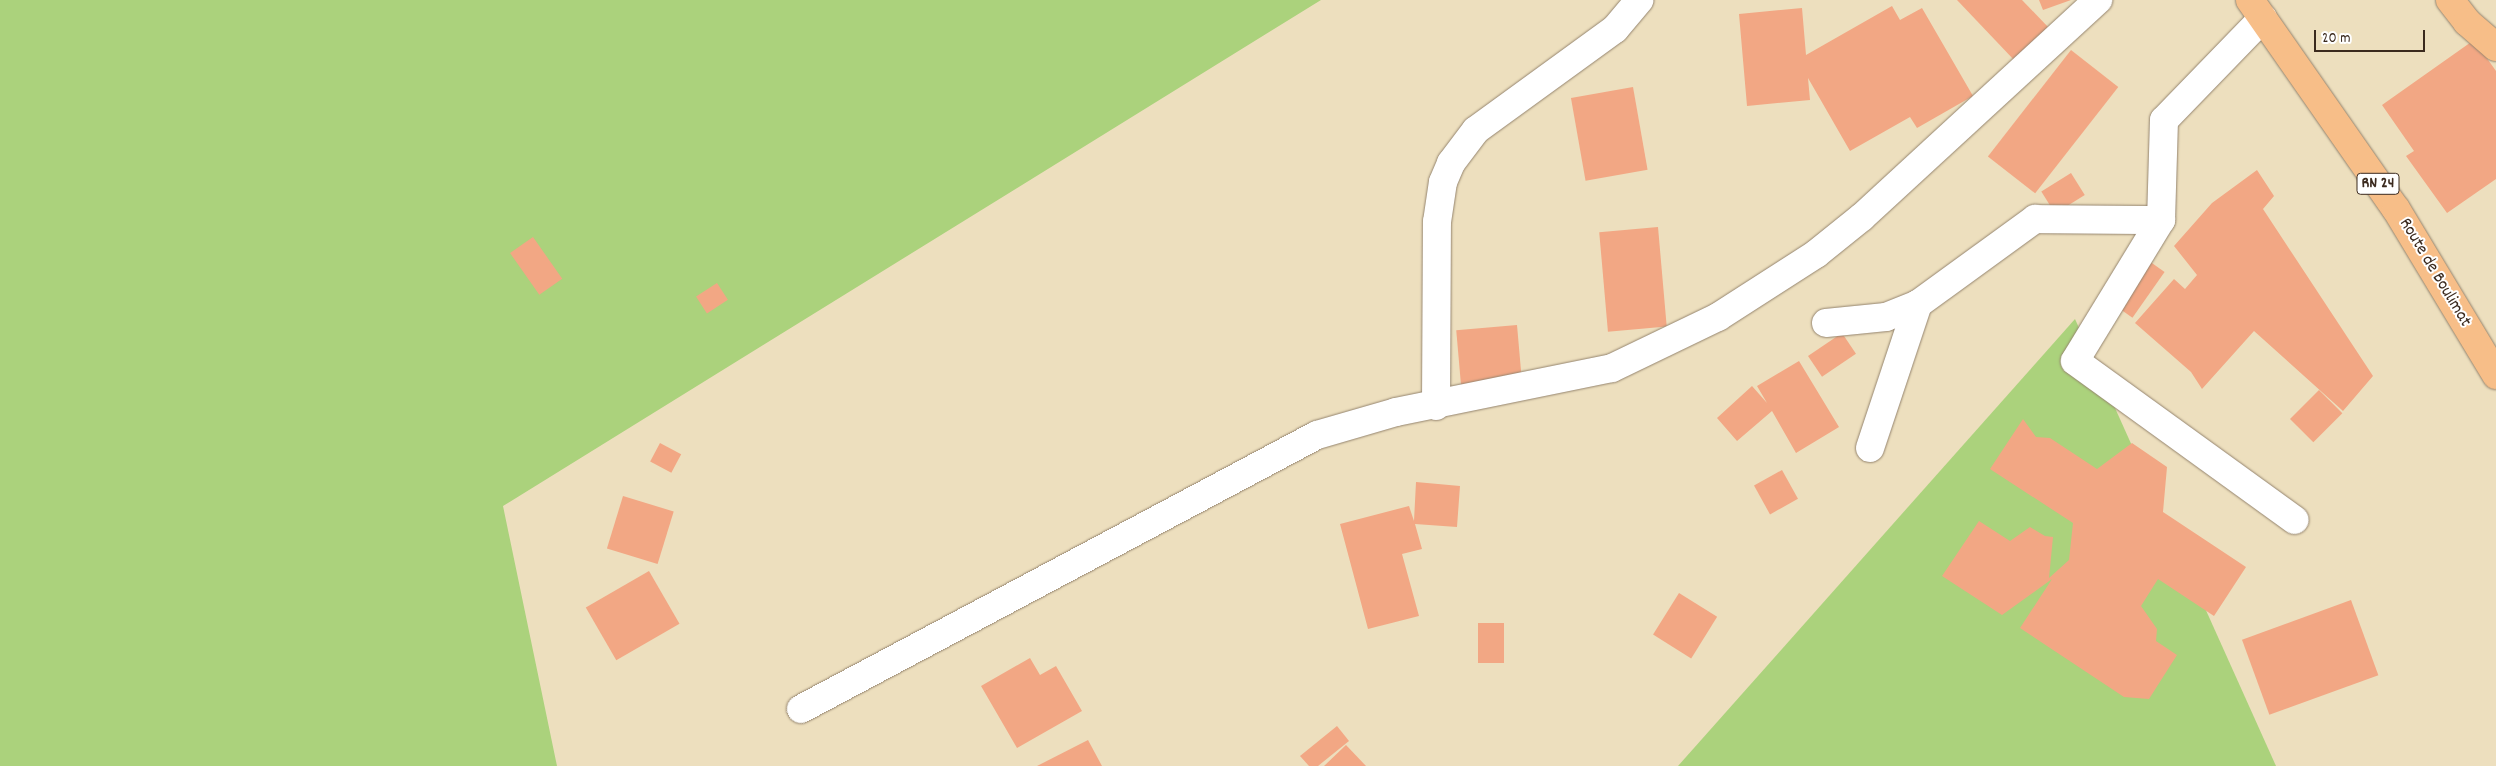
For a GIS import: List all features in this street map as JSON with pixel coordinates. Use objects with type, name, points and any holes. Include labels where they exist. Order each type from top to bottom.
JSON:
[{"type":"main road","points":[[2450,0],[2467,22],[2496,47]]},
{"type":"main road","name":"Route de Boulimat","points":[[2256,9],[2396,209],[2496,375]]},
{"type":"street","points":[[1436,406],[1437,222],[1443,182],[1451,163],[1476,130],[1615,29],[1639,0]]},
{"type":"street","points":[[801,709],[1280,452],[1356,422],[1612,368],[1683,335],[1768,286],[1862,217],[2098,0]]},
{"type":"street","points":[[2256,9],[2164,120],[2161,220],[2075,361],[2295,520]]},
{"type":"street","points":[[1826,323],[1886,317],[1918,304],[2035,219],[2161,220]]},
{"type":"street","points":[[1870,448],[1918,304]]},
{"type":"green space","points":[[0,0],[1321,0],[503,506],[557,766],[0,766]]},
{"type":"green space","points":[[2075,319],[2276,766],[1678,766]]},
{"type":"building","points":[[1957,0],[2022,0],[2049,28],[2015,61]]},
{"type":"building","points":[[2039,0],[2071,0],[2043,10]]},
{"type":"building","points":[[1892,6],[1900,20],[1922,8],[1973,96],[1917,128],[1910,117],[1850,151],[1808,78],[1810,100],[1747,106],[1739,14],[1802,8],[1806,55]]},
{"type":"building","points":[[2474,40],[2496,71],[2496,179],[2447,213],[2406,156],[2414,151],[2382,105]]},
{"type":"building","points":[[2071,50],[2118,87],[2035,193],[1988,156]]},
{"type":"building","points":[[1633,87],[1648,170],[1586,181],[1571,98]]},
{"type":"building","points":[[2257,170],[2274,196],[2263,209],[2373,376],[2343,411],[2254,331],[2202,389],[2191,372],[2135,323],[2174,279],[2185,289],[2197,275],[2174,246],[2212,203]]},
{"type":"building","points":[[2071,173],[2085,195],[2055,214],[2041,192]]},
{"type":"building","points":[[1658,227],[1667,327],[1608,332],[1599,232]]},
{"type":"building","points":[[533,237],[562,279],[539,295],[510,253]]},
{"type":"building","points":[[2149,261],[2165,272],[2132,318],[2117,307]]},
{"type":"building","points":[[717,283],[728,300],[707,313],[696,297]]},
{"type":"building","points":[[1517,325],[1522,381],[1461,386],[1456,330]]},
{"type":"building","points":[[1842,333],[1856,354],[1822,377],[1808,356]]},
{"type":"building","points":[[1799,361],[1839,427],[1796,453],[1772,411],[1737,441],[1717,418],[1752,386],[1767,403],[1757,386]]},
{"type":"building","points":[[2319,390],[2342,413],[2313,442],[2290,419]]},
{"type":"building","points":[[2023,419],[2036,437],[2050,438],[2097,469],[2132,443],[2167,467],[2163,512],[2246,567],[2214,616],[2158,579],[2141,606],[2157,629],[2156,641],[2177,655],[2149,699],[2124,697],[2020,628],[2052,579],[2002,615],[1942,576],[1979,521],[2010,541],[2030,527],[2045,536],[2053,537],[2049,578],[2069,560],[2073,523],[1990,469]]},
{"type":"building","points":[[660,443],[681,454],[671,473],[650,462]]},
{"type":"building","points":[[1782,470],[1798,499],[1770,514],[1754,486]]},
{"type":"building","points":[[1416,482],[1460,486],[1457,527],[1415,524],[1422,549],[1402,554],[1419,616],[1368,629],[1340,524],[1409,506],[1414,521]]},
{"type":"building","points":[[623,496],[674,511],[658,564],[607,549]]},
{"type":"building","points":[[649,571],[680,624],[616,660],[586,608]]},
{"type":"building","points":[[1679,593],[1717,617],[1691,658],[1653,635]]},
{"type":"building","points":[[2351,600],[2378,675],[2269,715],[2242,640]]},
{"type":"building","points":[[1478,623],[1504,623],[1504,663],[1478,663]]},
{"type":"building","points":[[1030,658],[1040,675],[1056,666],[1082,711],[1017,748],[981,686]]},
{"type":"building","points":[[1337,726],[1349,741],[1318,766],[1309,766],[1300,756]]},
{"type":"building","points":[[1088,740],[1102,766],[1037,766]]},
{"type":"building","points":[[1346,745],[1366,766],[1324,766]]}]
